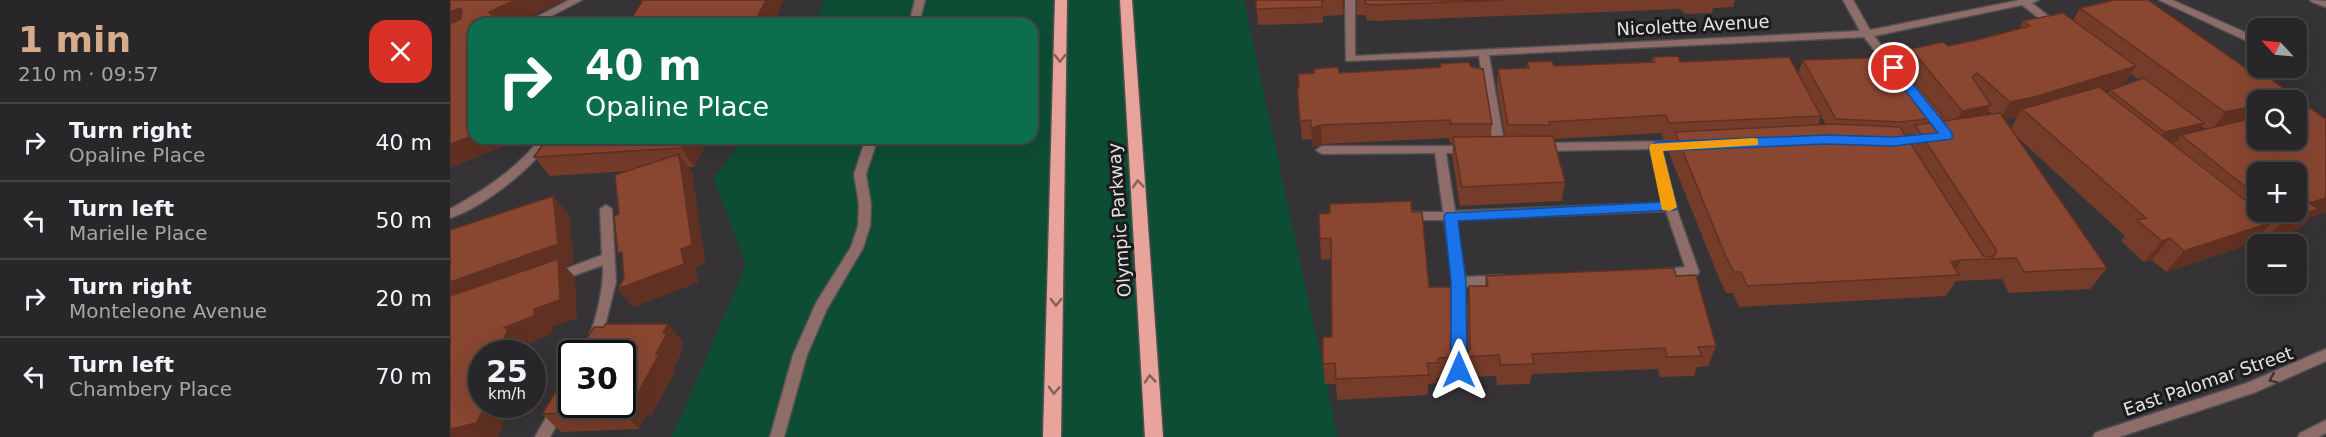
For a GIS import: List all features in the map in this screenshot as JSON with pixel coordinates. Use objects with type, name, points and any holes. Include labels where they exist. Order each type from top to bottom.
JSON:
[{"type":"main road","points":[[1052,437],[1060,0]]},
{"type":"main road","name":"Olympic Parkway","points":[[1126,0],[1154,437]]},
{"type":"street","points":[[540,18],[578,0]]},
{"type":"street","points":[[916,18],[920,0]]},
{"type":"street","name":"Nicolette Avenue","points":[[1350,0],[1350,59],[1867,34],[2029,1]]},
{"type":"street","points":[[1848,0],[1867,34],[1904,80]]},
{"type":"street","points":[[2164,0],[2247,37]]},
{"type":"street","points":[[2315,0],[2326,4]]},
{"type":"street","points":[[2029,1],[2071,37]]},
{"type":"street","points":[[1322,150],[1493,148],[1483,52]]},
{"type":"street","points":[[450,214],[505,181],[535,155],[543,144]]},
{"type":"street","points":[[777,437],[800,355],[821,307],[857,248],[864,226],[865,205],[860,174],[870,144]]},
{"type":"street","points":[[1533,147],[1701,145]]},
{"type":"street","points":[[1646,274],[1693,272],[1670,207],[1656,147]]},
{"type":"street","points":[[1440,150],[1458,282],[1459,370]]},
{"type":"street","points":[[1394,216],[1450,216],[1670,207]]},
{"type":"street","points":[[595,340],[610,282],[606,209]]},
{"type":"street","points":[[541,282],[609,258]]},
{"type":"street","points":[[1458,282],[1517,279]]},
{"type":"street","name":"East Palomar Street","points":[[2100,437],[2251,388],[2326,355]]},
{"type":"street","points":[[542,437],[558,409]]},
{"type":"street","points":[[2305,437],[2326,426]]},
{"type":"green space","points":[[824,0],[1244,0],[1338,437],[672,437],[746,265],[713,178],[741,144],[1038,144],[1038,18],[818,18]]},
{"type":"building","points":[[450,0],[515,0],[489,12],[494,18],[468,18],[468,137],[450,144],[450,24],[461,19],[462,10],[459,8],[450,12]]},
{"type":"building","points":[[643,0],[766,0],[757,18],[632,18]]},
{"type":"building","points":[[1256,0],[1322,0],[1322,7],[1256,9]]},
{"type":"building","points":[[1365,0],[1503,0],[1374,5],[1366,4]]},
{"type":"building","points":[[2115,0],[2148,0],[2247,69],[2247,78],[2270,78],[2286,90],[2247,90],[2247,107],[2225,112],[2080,8]]},
{"type":"building","points":[[2063,13],[2136,66],[2010,102],[1977,73],[1972,77],[1991,105],[1962,111],[1911,49],[1943,42],[1948,46],[1981,39],[2030,26],[2023,21]]},
{"type":"building","points":[[1678,56],[1680,62],[1789,57],[1821,116],[1669,123],[1666,115],[1549,122],[1550,125],[1508,125],[1498,69],[1529,68],[1527,62],[1552,61],[1554,66],[1655,62],[1653,57]]},
{"type":"building","points":[[1894,57],[1943,117],[1901,122],[1836,119],[1803,60]]},
{"type":"building","points":[[1469,62],[1471,67],[1483,69],[1492,124],[1451,124],[1450,120],[1321,125],[1311,128],[1311,120],[1300,121],[1298,74],[1314,73],[1314,69],[1338,67],[1339,73],[1441,67],[1440,64]]},
{"type":"building","points":[[2144,78],[2204,123],[2164,132],[2110,90]]},
{"type":"building","points":[[2099,87],[2247,201],[2247,222],[2272,222],[2184,251],[2170,238],[2162,241],[2137,220],[2146,218],[2022,109]]},
{"type":"building","points":[[2307,106],[2324,118],[2326,117],[2326,198],[2309,203],[2318,209],[2307,212],[2307,162],[2247,162],[2247,188],[2181,135],[2247,120],[2247,150],[2307,150]]},
{"type":"building","points":[[2000,113],[2107,268],[2024,272],[2016,258],[1961,260],[1951,262],[1959,275],[1747,286],[1741,272],[1734,272],[1726,257],[1675,132],[1834,124],[1900,127],[1983,256],[1993,257],[1997,251],[1915,125]]},
{"type":"building","points":[[1553,136],[1565,182],[1462,187],[1453,137]]},
{"type":"building","points":[[543,144],[683,144],[681,148],[534,157]]},
{"type":"building","points":[[679,154],[692,245],[681,249],[684,264],[618,289],[624,278],[622,252],[618,253],[614,216],[619,214],[615,175]]},
{"type":"building","points":[[553,196],[558,244],[450,282],[450,230]]},
{"type":"building","points":[[1411,201],[1412,212],[1422,212],[1429,287],[1452,287],[1451,349],[1458,357],[1438,358],[1438,363],[1427,363],[1429,375],[1336,379],[1335,363],[1323,364],[1323,337],[1332,337],[1331,238],[1320,239],[1319,214],[1330,213],[1330,204]]},
{"type":"building","points":[[558,259],[560,300],[534,309],[534,316],[503,328],[508,328],[504,340],[468,340],[468,418],[479,418],[476,423],[450,429],[450,296]]},
{"type":"building","points":[[1674,268],[1676,276],[1696,275],[1716,346],[1698,347],[1702,356],[1667,357],[1665,348],[1532,354],[1534,364],[1500,365],[1499,355],[1464,357],[1470,349],[1469,286],[1488,286],[1486,276]]},
{"type":"building","points":[[605,324],[668,324],[663,333],[667,333],[656,354],[659,354],[636,397],[636,340],[586,340],[594,327],[604,327]]},
{"type":"building","points":[[558,388],[558,413],[546,414],[546,407]]},
{"type":"slow traffic","points":[[1667,207],[1670,207],[1656,147],[1754,142]]},
{"type":"route","points":[[1459,370],[1458,282],[1450,216],[1670,207],[1656,147],[1825,139],[1894,142],[1948,136],[1894,68]]}]
